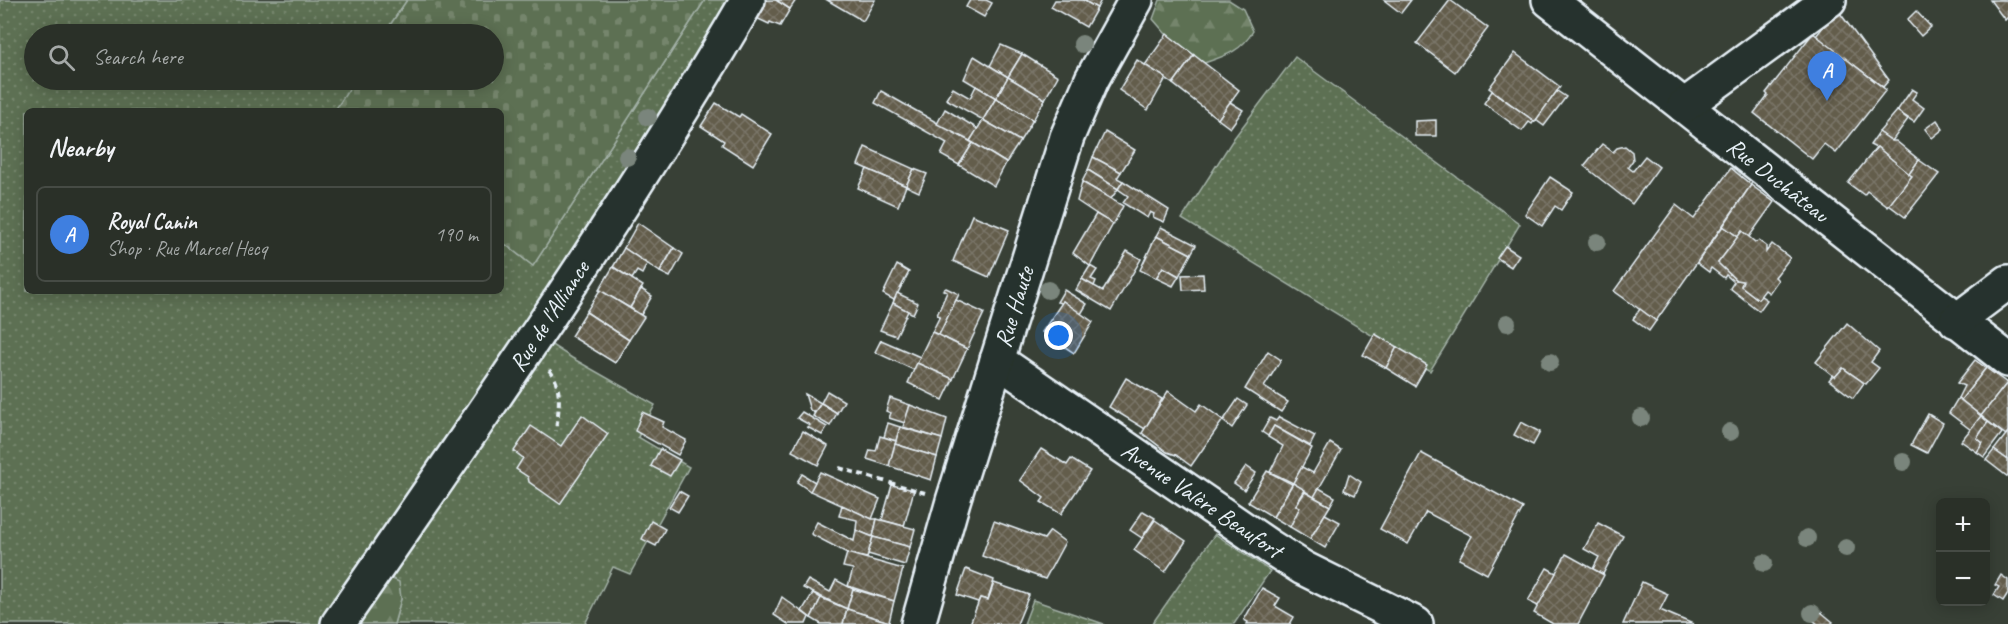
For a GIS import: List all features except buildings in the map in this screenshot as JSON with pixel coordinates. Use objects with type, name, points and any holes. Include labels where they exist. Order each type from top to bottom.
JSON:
[{"type":"street","name":"Rue de l'Alliance","points":[[338,624],[526,351],[676,123],[748,0]]},
{"type":"street","name":"Rue Haute","points":[[918,624],[953,501],[1067,137],[1092,79],[1136,0]]},
{"type":"street","name":"Rue Duchâteau","points":[[1549,0],[2008,360]]},
{"type":"street","points":[[1684,106],[1829,0]]},
{"type":"street","points":[[1956,321],[2008,282]]},
{"type":"street","name":"Avenue Valère Beaufort","points":[[997,360],[1303,568],[1416,624]]},
{"type":"path","points":[[526,351],[552,374],[557,384],[559,396],[556,431]]},
{"type":"path","points":[[839,468],[953,501]]},
{"type":"green space","points":[[0,0],[407,0],[391,24],[24,24],[24,90],[349,90],[338,108],[24,108],[24,294],[504,294],[504,243],[533,266],[705,0],[729,0],[714,31],[536,335],[655,405],[638,437],[689,467],[630,574],[613,567],[585,624],[394,624],[401,599],[338,624],[0,624]]},
{"type":"green space","points":[[407,0],[705,0],[533,266],[504,243],[504,108],[336,108],[348,90],[504,90],[504,24],[391,24]]},
{"type":"green space","points":[[1160,0],[1229,0],[1243,9],[1253,31],[1238,48],[1204,63],[1165,33],[1153,19]]},
{"type":"green space","points":[[1295,57],[1520,224],[1430,371],[1182,219],[1234,138]]},
{"type":"green space","points":[[1215,534],[1270,571],[1234,624],[1152,624]]},
{"type":"green space","points":[[384,575],[399,582],[401,599],[394,624],[338,624]]},
{"type":"green space","points":[[1033,600],[1104,624],[1024,624]]},
{"type":"place","name":"Royal Canin","points":[[1827,101]]}]
